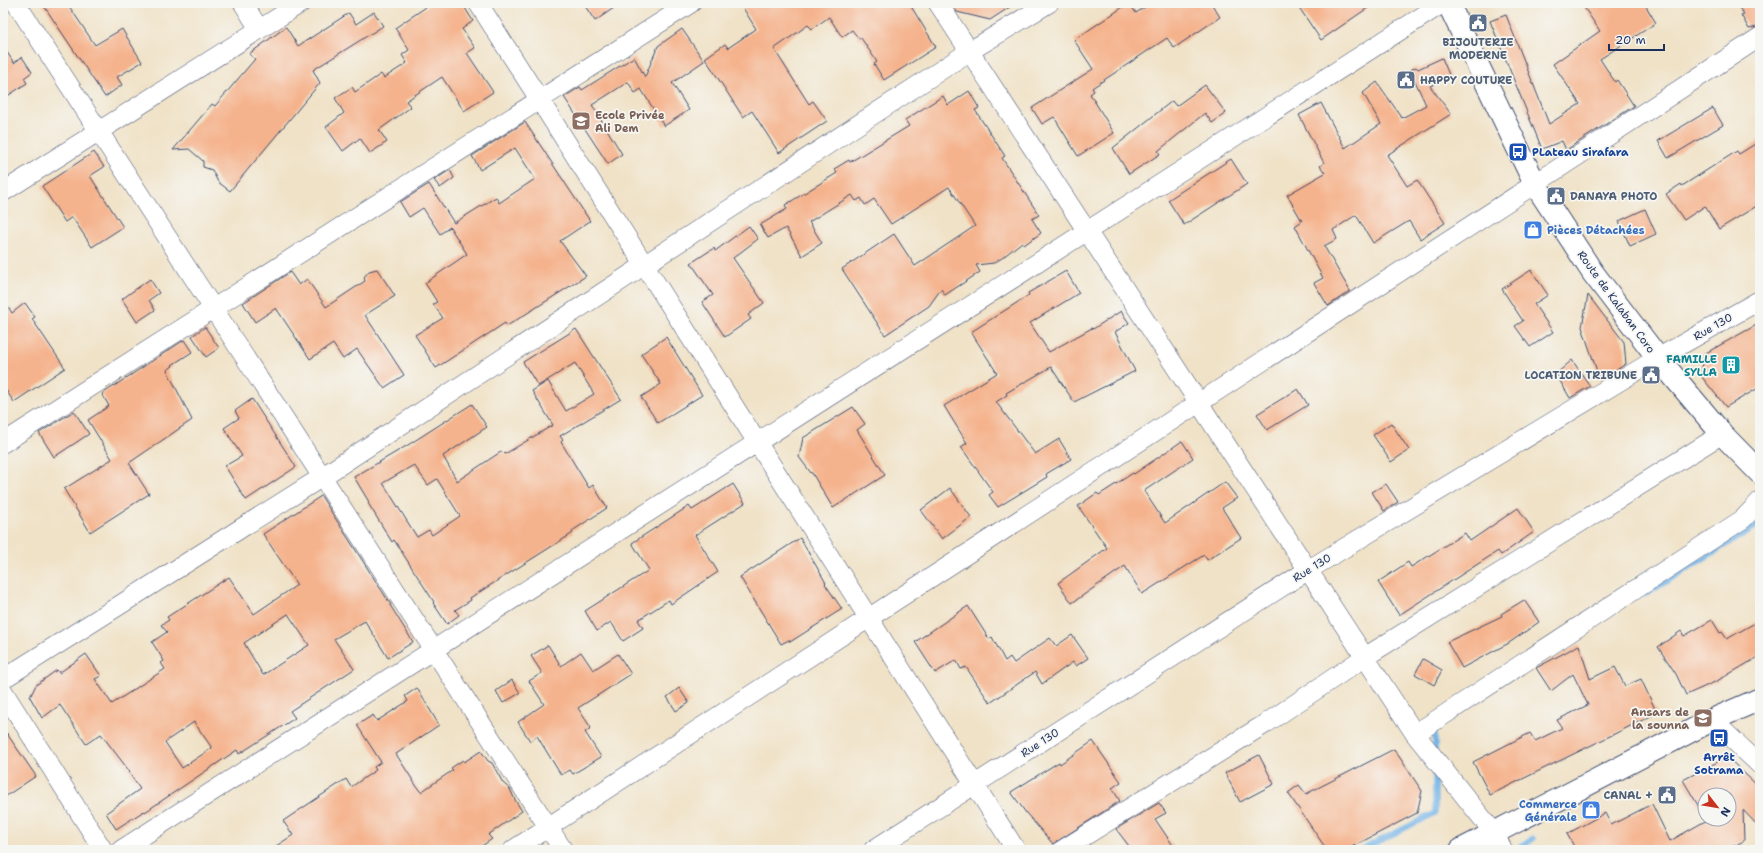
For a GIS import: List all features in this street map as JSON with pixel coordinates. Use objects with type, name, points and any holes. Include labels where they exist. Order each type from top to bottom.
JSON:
[{"type":"main road","name":"Route de Kalaban Coro","points":[[1448,3],[1535,184],[1593,273],[1658,358],[1722,434],[1760,473]]},
{"type":"main road","points":[[1461,850],[1498,841],[1712,720],[1760,699]]},
{"type":"street","points":[[16,3],[563,850]]},
{"type":"street","points":[[243,3],[259,29]]},
{"type":"street","points":[[3,192],[301,3]]},
{"type":"street","points":[[478,3],[1016,850]]},
{"type":"street","points":[[3,443],[691,3]]},
{"type":"street","points":[[938,3],[1415,734],[1498,841]]},
{"type":"street","points":[[3,679],[322,477],[970,51],[1049,3]]},
{"type":"street","points":[[121,850],[1443,3]]},
{"type":"street","points":[[513,850],[1760,37]]},
{"type":"street","name":"Rue 130","points":[[873,850],[1308,570],[1658,358],[1760,300]]},
{"type":"street","points":[[1062,850],[1264,724],[1364,657],[1722,434]]},
{"type":"street","points":[[1415,734],[1743,519],[1760,502]]},
{"type":"street","points":[[3,691],[103,850]]},
{"type":"street","points":[[1712,720],[1760,765]]},
{"type":"building","points":[[42,3],[67,3],[95,45],[122,29],[142,62],[117,77],[122,85],[105,97]]},
{"type":"building","points":[[432,3],[462,3],[473,21],[462,29],[475,48],[467,53],[493,92],[464,111],[442,77],[406,101],[411,107],[379,130],[387,142],[370,153],[360,138],[343,151],[326,127],[344,113],[335,98],[352,87],[355,92],[381,74],[384,78],[407,63],[402,55],[409,50],[395,28]]},
{"type":"building","points":[[583,3],[621,3],[595,21]]},
{"type":"building","points":[[740,3],[909,3],[936,47],[884,80],[874,64],[877,62],[861,38],[859,39],[852,30],[842,37],[829,17],[812,29],[808,25],[774,49],[809,104],[813,101],[827,121],[779,153],[752,111],[743,117],[705,58],[725,44],[728,48],[756,29]]},
{"type":"building","points":[[951,3],[1016,3],[990,20],[957,12]]},
{"type":"building","points":[[1129,3],[1136,13],[1151,3],[1211,3],[1220,17],[1174,48],[1167,38],[1092,88],[1094,91],[1090,94],[1114,133],[1078,156],[1054,117],[1042,124],[1032,108],[1093,69],[1074,40]]},
{"type":"building","points":[[1296,3],[1375,3],[1321,40]]},
{"type":"building","points":[[1581,3],[1644,3],[1656,23],[1600,59],[1615,82],[1617,80],[1634,106],[1566,150],[1562,141],[1542,149],[1490,21],[1506,15],[1549,124],[1580,104],[1553,64],[1600,31]]},
{"type":"building","points":[[1735,3],[1760,3],[1760,26],[1749,29],[1741,15],[1744,14]]},
{"type":"building","points":[[374,12],[383,26],[313,70],[320,83],[230,191],[218,182],[212,170],[203,167],[203,161],[189,149],[173,150],[212,104],[215,106],[255,59],[249,54],[286,27],[298,46],[349,13],[356,24]]},
{"type":"building","points":[[682,29],[704,61],[672,83],[689,110],[664,126],[641,89],[635,93],[628,82],[592,105],[622,154],[608,164],[564,97],[580,87],[582,90],[634,57],[645,77],[658,46]]},
{"type":"building","points":[[3,46],[14,63],[22,57],[32,72],[24,78],[27,83],[3,99]]},
{"type":"building","points":[[1442,58],[1450,77],[1430,86],[1451,114],[1387,155],[1407,186],[1417,180],[1445,223],[1420,239],[1409,221],[1373,243],[1356,215],[1333,230],[1337,239],[1324,246],[1350,291],[1328,306],[1314,283],[1323,278],[1295,226],[1302,221],[1287,195],[1325,173],[1320,166],[1324,163],[1299,115],[1321,103],[1345,148],[1381,124],[1363,93],[1377,82],[1402,118],[1426,105],[1410,70],[1416,67],[1418,69]]},
{"type":"building","points":[[1205,85],[1226,113],[1212,123],[1205,113],[1158,151],[1160,154],[1129,174],[1113,148],[1172,101],[1176,106]]},
{"type":"building","points":[[969,91],[979,108],[975,110],[1005,156],[1002,158],[1039,215],[1032,219],[1041,233],[1024,245],[1022,242],[994,263],[976,265],[980,272],[945,295],[941,289],[929,306],[885,335],[842,269],[894,234],[915,266],[975,226],[949,187],[891,224],[874,199],[865,205],[861,198],[856,201],[852,195],[809,222],[822,243],[802,256],[786,228],[768,238],[760,225],[787,209],[785,205],[837,173],[834,169],[849,160],[850,162],[909,126],[905,120],[943,96],[948,105]]},
{"type":"building","points":[[1713,108],[1723,125],[1668,158],[1658,141]]},
{"type":"building","points":[[525,122],[590,221],[560,241],[586,276],[507,326],[505,323],[436,368],[415,335],[443,318],[433,304],[437,302],[425,283],[467,254],[450,227],[440,234],[423,208],[409,217],[400,202],[429,184],[454,223],[496,197],[499,203],[535,179],[515,148],[480,170],[472,156]]},
{"type":"building","points":[[1760,141],[1760,204],[1719,229],[1705,206],[1684,220],[1666,194],[1681,184],[1682,186],[1737,151],[1739,154]]},
{"type":"building","points":[[94,152],[104,167],[90,176],[123,227],[92,247],[72,217],[65,222],[42,186]]},
{"type":"building","points":[[1231,159],[1247,184],[1184,225],[1168,200]]},
{"type":"building","points":[[450,170],[454,178],[440,188],[434,180]]},
{"type":"building","points":[[1645,209],[1656,234],[1630,246],[1619,221]]},
{"type":"building","points":[[749,226],[758,239],[733,258],[764,303],[748,315],[751,319],[725,337],[702,302],[713,295],[691,263],[714,248],[715,251]]},
{"type":"building","points":[[377,269],[395,296],[365,315],[404,375],[384,388],[357,349],[343,359],[333,344],[310,359],[276,308],[255,322],[243,303],[290,272],[299,285],[307,279],[326,307],[365,281],[364,277],[369,271]]},
{"type":"building","points":[[1531,270],[1548,295],[1534,304],[1553,332],[1530,347],[1515,326],[1523,321],[1502,289]]},
{"type":"building","points":[[1066,271],[1079,293],[1030,323],[1049,352],[1092,328],[1093,329],[1121,311],[1129,323],[1115,332],[1135,371],[1074,402],[1051,367],[1006,393],[1007,395],[996,402],[1035,454],[1059,439],[1071,459],[1046,474],[1047,477],[998,507],[989,495],[993,492],[961,447],[967,443],[944,406],[997,373],[971,332],[1029,295],[1028,293]]},
{"type":"building","points":[[150,279],[159,293],[149,300],[155,310],[137,322],[122,299]]},
{"type":"building","points":[[1588,295],[1624,342],[1626,364],[1600,380],[1582,327]]},
{"type":"building","points":[[3,299],[12,313],[25,303],[35,317],[32,319],[65,368],[14,402],[3,386]]},
{"type":"building","name":"FAMILLE SYLLA","points":[[1760,323],[1760,387],[1726,407],[1701,376],[1704,354]]},
{"type":"building","points":[[205,327],[219,348],[206,357],[192,336]]},
{"type":"building","points":[[576,329],[621,399],[560,436],[563,440],[561,442],[589,488],[593,485],[607,508],[572,531],[573,533],[470,598],[471,600],[455,610],[459,615],[447,624],[394,540],[392,542],[354,477],[472,404],[487,427],[443,456],[457,481],[502,451],[505,454],[553,425],[532,391],[548,381],[566,411],[594,394],[575,363],[538,386],[523,362]],"holes":[[[414,465],[428,485],[437,479],[460,516],[432,535],[429,530],[417,537],[383,483]]]},
{"type":"building","points":[[666,337],[702,395],[658,423],[641,397],[661,384],[641,354]]},
{"type":"building","points":[[184,340],[192,352],[167,370],[192,420],[129,463],[149,494],[90,532],[64,489],[112,459],[88,420],[109,406],[102,394]]},
{"type":"building","points":[[1572,360],[1590,386],[1570,398],[1556,374]]},
{"type":"building","points":[[1298,389],[1308,405],[1267,430],[1257,414]]},
{"type":"building","points":[[252,399],[296,467],[246,500],[225,466],[242,456],[224,428],[239,418],[235,411]]},
{"type":"building","points":[[853,407],[865,424],[857,430],[885,475],[833,508],[812,473],[799,457],[803,438]]},
{"type":"building","points":[[74,411],[89,434],[54,457],[39,433]]},
{"type":"building","points":[[1391,423],[1409,450],[1391,462],[1373,435]]},
{"type":"building","points":[[1182,441],[1193,458],[1144,491],[1165,523],[1225,482],[1237,498],[1222,508],[1241,538],[1207,560],[1204,555],[1142,594],[1125,566],[1072,603],[1058,583],[1107,548],[1078,506],[1097,493],[1099,495],[1133,473],[1134,474]]},
{"type":"building","points":[[733,484],[745,503],[695,535],[718,572],[671,604],[669,600],[638,620],[643,628],[623,641],[611,622],[597,631],[585,611],[649,570],[632,543],[689,506],[692,510]]},
{"type":"building","points":[[1386,484],[1398,502],[1384,511],[1372,492]]},
{"type":"building","points":[[950,488],[971,517],[942,539],[921,510]]},
{"type":"building","points":[[321,496],[413,642],[388,658],[365,621],[334,639],[354,669],[290,711],[295,718],[239,754],[237,750],[145,812],[144,811],[116,829],[106,813],[140,789],[129,773],[130,772],[101,734],[86,744],[60,705],[42,718],[30,697],[36,685],[57,670],[59,673],[86,654],[101,676],[95,679],[112,704],[165,669],[161,663],[164,661],[152,642],[167,632],[161,625],[169,620],[167,617],[229,577],[254,614],[297,585],[263,534]],"holes":[[[288,614],[309,645],[263,675],[244,643]],[[194,722],[212,748],[182,768],[165,742]]]},
{"type":"building","points":[[1518,508],[1534,532],[1501,555],[1498,551],[1399,615],[1378,582],[1408,562],[1411,567],[1465,533],[1470,541]]},
{"type":"building","points":[[800,538],[826,583],[825,584],[842,609],[790,642],[789,640],[781,644],[740,577]]},
{"type":"building","points":[[1524,600],[1539,622],[1509,643],[1462,668],[1447,642],[1502,616],[1501,614]]},
{"type":"building","points":[[968,606],[989,639],[992,637],[1005,661],[1010,657],[1014,663],[1050,638],[1056,646],[1072,635],[1088,658],[1076,666],[1073,662],[1042,684],[1035,672],[990,703],[966,667],[961,669],[956,660],[935,673],[915,642]]},
{"type":"building","points":[[1712,620],[1720,633],[1722,632],[1727,639],[1760,620],[1760,656],[1717,681],[1686,695],[1676,674],[1658,647],[1681,631],[1684,636]]},
{"type":"building","points":[[548,645],[561,666],[581,652],[593,670],[618,654],[631,674],[578,708],[591,728],[585,732],[601,757],[573,774],[570,770],[561,775],[537,736],[530,741],[518,722],[544,704],[529,681],[542,673],[531,656]]},
{"type":"building","points":[[1579,645],[1590,679],[1615,667],[1625,686],[1641,679],[1657,713],[1490,795],[1473,762],[1530,733],[1535,741],[1562,728],[1557,720],[1588,705],[1573,674],[1551,691],[1536,668]]},
{"type":"building","points":[[1423,659],[1442,670],[1434,685],[1415,674]]},
{"type":"building","points":[[512,680],[520,693],[503,703],[496,691]]},
{"type":"building","points":[[417,688],[439,725],[396,754],[419,790],[421,792],[453,770],[451,768],[481,751],[488,761],[492,763],[503,783],[510,789],[522,811],[488,835],[492,839],[476,850],[270,850],[293,835],[283,821],[346,779],[351,787],[376,770],[374,767],[381,762],[357,725],[373,715],[377,721],[408,701],[405,696]]},
{"type":"building","points":[[679,688],[689,703],[676,711],[667,697]]},
{"type":"building","points":[[3,728],[36,776],[3,798]]},
{"type":"building","points":[[1093,741],[1121,782],[1112,788],[1120,801],[1053,844],[1026,813],[1011,792],[1059,762],[1060,764]]},
{"type":"building","points":[[1394,749],[1422,791],[1417,813],[1346,850],[1327,850],[1288,793],[1299,785],[1306,794]]},
{"type":"building","points":[[1259,755],[1274,784],[1240,802],[1225,773]]},
{"type":"building","points":[[1727,757],[1760,788],[1760,828],[1743,810],[1744,841],[1725,850],[1576,850],[1567,834],[1605,813],[1611,825],[1652,804],[1670,841],[1697,826],[1697,827],[1737,827],[1737,787],[1697,787],[1697,804],[1683,780]]},
{"type":"building","points":[[1159,803],[1166,813],[1155,819],[1176,850],[1132,850],[1116,829]]},
{"type":"waterway","points":[[1646,594],[1760,524]]},
{"type":"waterway","points":[[1435,751],[1435,729],[1439,727]]},
{"type":"waterway","points":[[1361,850],[1435,813],[1435,767]]},
{"type":"waterway","points":[[1514,850],[1533,839]]},
{"type":"place","name":"BIJOUTERIE MODERNE","points":[[1478,23]]},
{"type":"place","name":"HAPPY COUTURE","points":[[1406,80]]},
{"type":"place","name":"Ecole Privée Ali Dem","points":[[581,121]]},
{"type":"place","name":"PLateau Sirafara","points":[[1518,152]]},
{"type":"place","name":"DANAYA PHOTO","points":[[1556,196]]},
{"type":"place","name":"Pièces Détachées","points":[[1533,230]]},
{"type":"place","name":"FAMILLE SYLLA","points":[[1731,365]]},
{"type":"place","name":"LOCATION TRIBUNE","points":[[1651,375]]},
{"type":"place","name":"Ansars de la sounna","points":[[1703,718]]},
{"type":"place","name":"Arrêt Sotrama","points":[[1719,738]]},
{"type":"place","name":"CANAL +","points":[[1667,795]]},
{"type":"place","name":"Commerce Générale","points":[[1591,810]]}]
